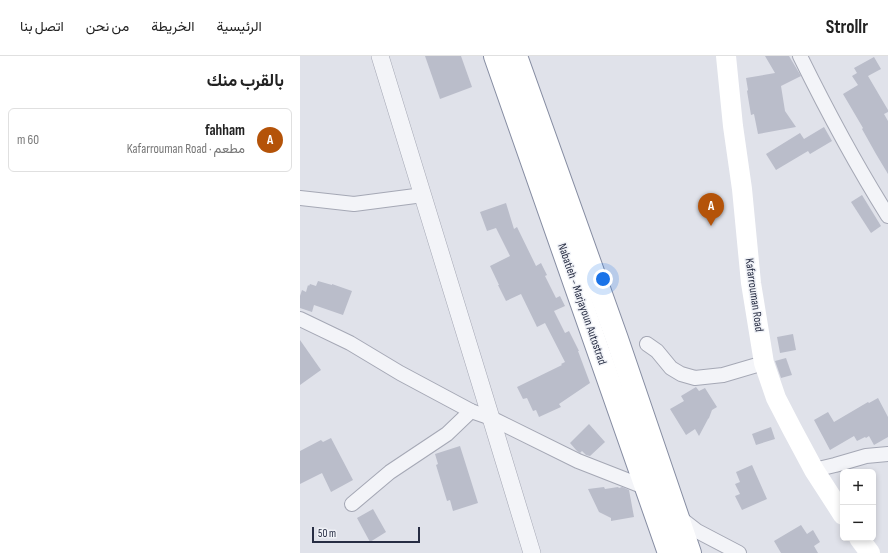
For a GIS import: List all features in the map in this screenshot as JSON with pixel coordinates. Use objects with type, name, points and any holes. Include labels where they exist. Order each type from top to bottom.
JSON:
[{"type":"highway","name":"Nabatieh - Marjayoun Autostrad","points":[[495,56],[669,553]]},
{"type":"highway","name":"Nabatieh - Marjayoun Autostrad","points":[[516,56],[617,339],[690,553]]},
{"type":"main road","name":"Kafarrouman Road","points":[[726,56],[733,126],[742,189],[751,283],[764,363],[776,398],[814,470],[840,509]]},
{"type":"main road","points":[[861,541],[870,553]]},
{"type":"street","points":[[380,56],[492,418],[532,553]]},
{"type":"street","points":[[800,56],[841,135],[888,216]]},
{"type":"street","points":[[300,198],[354,204],[423,195]]},
{"type":"street","points":[[300,319],[350,343],[400,373],[471,411],[492,418],[578,461],[647,488]]},
{"type":"street","points":[[647,344],[658,351],[671,368],[681,374],[695,378],[723,375],[764,363]]},
{"type":"street","points":[[352,504],[390,472],[447,434],[471,411]]},
{"type":"street","points":[[814,470],[835,466],[866,456],[888,454]]},
{"type":"street","points":[[677,515],[697,532],[739,553]]},
{"type":"building","points":[[425,56],[461,56],[472,87],[440,99]]},
{"type":"building","points":[[765,56],[789,56],[801,76],[781,86],[785,111],[796,127],[758,134],[754,114],[751,115],[746,78],[775,73]]},
{"type":"building","points":[[874,57],[881,69],[868,76],[888,110],[888,112],[884,114],[888,121],[888,174],[843,94],[858,85],[852,76],[857,73],[854,68]]},
{"type":"building","points":[[824,127],[832,141],[810,154],[808,151],[776,170],[766,154],[800,133],[804,139]]},
{"type":"building","points":[[862,195],[881,226],[871,233],[851,202]]},
{"type":"building","points":[[506,203],[514,229],[517,227],[536,266],[541,263],[547,275],[545,276],[556,298],[560,296],[565,306],[554,311],[565,333],[569,331],[579,351],[590,383],[559,404],[561,407],[539,417],[536,410],[533,411],[527,398],[523,399],[517,387],[562,365],[561,364],[565,362],[545,323],[537,327],[521,294],[506,301],[490,266],[510,256],[496,228],[487,231],[480,212]]},
{"type":"building","points":[[318,281],[352,291],[343,315],[314,305],[312,312],[300,308],[300,296],[302,290],[306,292],[308,285],[309,286],[310,284],[316,286]]},
{"type":"building","points":[[793,334],[796,350],[780,353],[777,337]]},
{"type":"building","points":[[300,340],[321,370],[300,385]]},
{"type":"building","points":[[786,358],[792,375],[781,378],[775,361]]},
{"type":"building","points":[[696,387],[699,391],[705,388],[717,407],[712,410],[699,436],[695,429],[686,435],[670,409],[684,401],[681,396]]},
{"type":"building","points":[[878,398],[888,417],[888,437],[874,445],[869,436],[857,441],[854,436],[830,450],[814,420],[828,412],[834,422],[868,402],[869,403]]},
{"type":"building","points":[[589,424],[605,442],[590,456],[586,455],[582,451],[580,453],[570,443]]},
{"type":"building","points":[[771,427],[775,439],[756,445],[752,434]]},
{"type":"building","points":[[331,438],[353,480],[331,492],[322,473],[300,484],[300,451],[321,440],[323,442]]},
{"type":"building","points":[[460,446],[478,503],[453,511],[450,500],[447,501],[436,465],[438,464],[435,454]]},
{"type":"building","points":[[752,465],[767,499],[742,510],[735,496],[740,494],[735,484],[740,482],[736,472]]},
{"type":"building","points":[[604,487],[605,489],[622,487],[629,490],[634,517],[611,521],[611,518],[599,512],[588,489]]},
{"type":"building","points":[[373,509],[386,532],[370,542],[357,518]]},
{"type":"building","points":[[801,525],[807,534],[813,530],[820,542],[814,546],[818,553],[781,553],[774,541]]},
{"type":"place","name":"fahham","points":[[711,226]]}]
